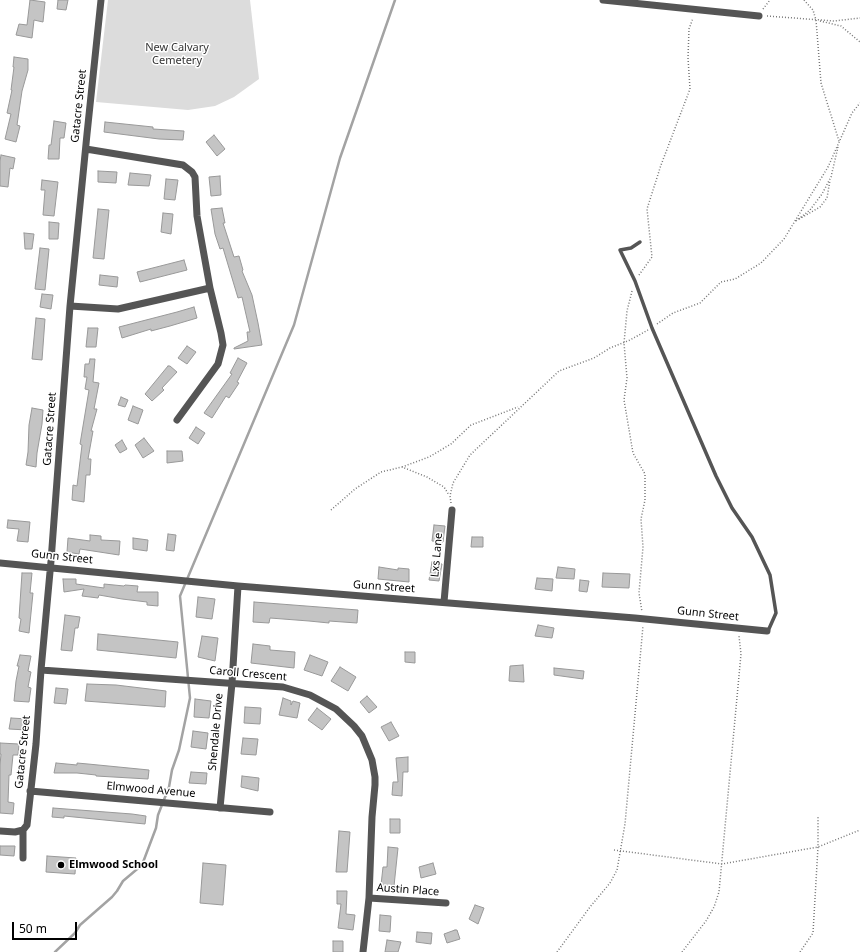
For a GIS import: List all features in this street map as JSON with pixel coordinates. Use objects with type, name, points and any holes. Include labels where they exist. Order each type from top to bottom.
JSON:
[{"type":"street","name":"Gatacre Street","points":[[23,858],[23,830],[27,825],[36,744],[41,670],[51,567],[70,306],[101,0]]},
{"type":"street","points":[[603,0],[759,16]]},
{"type":"street","points":[[86,149],[177,163],[192,172],[194,177],[197,216],[210,288],[222,333],[223,345],[222,354],[218,364],[177,420]]},
{"type":"street","points":[[70,306],[118,309],[210,288]]},
{"type":"street","name":"Lxs Lane","points":[[444,602],[452,510]]},
{"type":"street","name":"Gunn Street","points":[[0,563],[238,586],[644,618],[767,631]]},
{"type":"street","name":"Shendale Drive","points":[[220,808],[232,683],[238,586]]},
{"type":"street","name":"Caroll Crescent","points":[[41,670],[283,687],[310,695],[336,709],[362,736],[372,760],[375,785],[372,817],[369,898],[363,952]]},
{"type":"street","name":"Elmwood Avenue","points":[[30,791],[270,812]]},
{"type":"street","points":[[0,831],[15,832],[23,830]]},
{"type":"street","name":"Austin Place","points":[[369,898],[446,903]]},
{"type":"lane","points":[[640,242],[631,248],[620,250],[716,476],[732,508],[752,537],[770,575],[776,614],[767,631]]},
{"type":"path","points":[[759,16],[770,0]]},
{"type":"path","points":[[794,222],[820,207],[827,198],[839,142],[834,122],[820,83],[816,20],[813,10],[804,0]]},
{"type":"path","points":[[557,952],[590,907],[610,883],[617,870],[625,824],[644,618],[639,593],[643,547],[641,519],[645,500],[645,474],[633,453],[627,420],[624,400],[627,378],[624,343],[627,311],[634,281],[652,257],[647,209],[661,165],[690,89],[688,58],[689,29],[693,18],[693,9]]},
{"type":"path","points":[[759,16],[834,21],[860,18]]},
{"type":"path","points":[[816,20],[841,26],[860,42]]},
{"type":"path","points":[[452,510],[450,496],[453,483],[470,455],[559,371],[594,358],[610,348],[624,343],[652,328],[674,313],[700,303],[721,282],[735,279],[761,263],[784,240],[828,167],[852,113],[860,102]]},
{"type":"path","points":[[794,222],[810,210],[822,194],[831,177]]},
{"type":"path","points":[[331,510],[355,489],[381,472],[402,468],[429,457],[451,444],[471,425],[520,407]]},
{"type":"path","points":[[402,468],[427,477],[444,487],[450,496]]},
{"type":"path","points":[[682,952],[706,921],[714,907],[719,892],[741,654],[738,628]]},
{"type":"path","points":[[800,952],[813,933],[818,847],[818,816]]},
{"type":"path","points":[[614,850],[722,864],[818,847],[860,830]]},
{"type":"green space","name":"New Calvary Cemetery","points":[[108,0],[250,0],[259,79],[234,97],[215,106],[188,110],[96,102]]},
{"type":"building","points":[[30,0],[45,2],[43,22],[34,20],[32,38],[16,35],[19,24],[27,25]]},
{"type":"building","points":[[58,0],[68,0],[66,10],[57,9]]},
{"type":"building","points":[[14,57],[28,59],[28,70],[22,91],[17,125],[20,126],[16,142],[5,139],[11,114],[7,113],[12,90]]},
{"type":"building","points":[[54,121],[66,123],[64,138],[60,138],[59,159],[48,159],[49,145],[51,145]]},
{"type":"building","points":[[105,122],[153,127],[153,129],[184,131],[183,140],[159,139],[104,132]]},
{"type":"building","points":[[214,135],[225,149],[217,156],[206,142]]},
{"type":"building","points":[[1,155],[15,158],[13,169],[10,168],[8,187],[0,186]]},
{"type":"building","points":[[98,171],[117,172],[116,183],[98,182]]},
{"type":"building","points":[[130,173],[151,175],[149,186],[128,185]]},
{"type":"building","points":[[220,176],[221,195],[211,196],[209,177]]},
{"type":"building","points":[[166,179],[178,180],[175,200],[164,199]]},
{"type":"building","points":[[42,180],[58,182],[54,216],[43,215],[45,190],[41,190]]},
{"type":"building","points":[[222,208],[225,223],[223,223],[234,257],[239,256],[242,271],[252,295],[262,345],[234,349],[248,341],[247,332],[250,332],[242,297],[238,298],[223,248],[220,249],[215,234],[211,209]]},
{"type":"building","points":[[98,209],[109,210],[104,259],[93,258]]},
{"type":"building","points":[[163,213],[173,214],[171,234],[161,232]]},
{"type":"building","points":[[49,222],[59,223],[58,239],[49,239]]},
{"type":"building","points":[[24,233],[34,234],[32,249],[25,249]]},
{"type":"building","points":[[40,248],[49,249],[45,290],[35,289]]},
{"type":"building","points":[[184,260],[187,270],[140,282],[137,272]]},
{"type":"building","points":[[100,275],[118,277],[117,287],[99,285]]},
{"type":"building","points":[[42,294],[53,295],[51,309],[40,307]]},
{"type":"building","points":[[194,307],[197,318],[151,331],[151,329],[122,338],[119,327]]},
{"type":"building","points":[[36,318],[45,319],[42,360],[32,359]]},
{"type":"building","points":[[88,328],[98,328],[96,347],[86,347]]},
{"type":"building","points":[[187,346],[196,352],[187,364],[178,358]]},
{"type":"building","points":[[238,358],[247,363],[237,382],[239,383],[229,398],[226,396],[212,418],[204,413],[232,374],[230,373]]},
{"type":"building","points":[[90,359],[95,359],[93,382],[99,383],[94,409],[97,409],[91,431],[93,431],[88,459],[91,459],[90,475],[86,475],[84,502],[72,500],[73,485],[77,486],[82,445],[80,444],[89,390],[85,389],[87,377],[84,377],[85,364],[89,364]]},
{"type":"building","points":[[168,366],[177,372],[162,388],[164,390],[152,401],[145,394]]},
{"type":"building","points":[[121,397],[128,400],[125,407],[118,405]]},
{"type":"building","points":[[133,406],[143,410],[138,424],[128,420]]},
{"type":"building","points":[[32,408],[43,410],[36,467],[26,465],[29,425]]},
{"type":"building","points":[[196,427],[205,433],[198,444],[189,438]]},
{"type":"building","points":[[144,438],[154,451],[143,458],[135,445]]},
{"type":"building","points":[[122,440],[127,449],[120,453],[115,445]]},
{"type":"building","points":[[167,451],[182,451],[183,461],[167,463]]},
{"type":"building","points":[[8,520],[30,522],[28,542],[17,541],[19,529],[7,528]]},
{"type":"building","points":[[434,525],[445,526],[443,542],[432,541]]},
{"type":"building","points":[[168,534],[176,535],[174,551],[166,550]]},
{"type":"building","points":[[90,535],[101,536],[101,540],[120,541],[119,555],[80,549],[79,554],[67,552],[68,538],[90,541]]},
{"type":"building","points":[[472,537],[483,537],[483,547],[471,547]]},
{"type":"building","points":[[133,538],[148,540],[147,551],[133,549]]},
{"type":"building","points":[[432,562],[442,564],[439,581],[429,580]]},
{"type":"building","points":[[379,567],[398,570],[398,568],[409,569],[409,582],[378,579]]},
{"type":"building","points":[[558,567],[575,569],[574,579],[556,578]]},
{"type":"building","points":[[22,573],[32,573],[30,593],[33,593],[29,633],[19,631],[21,619],[19,618]]},
{"type":"building","points":[[603,573],[630,574],[629,588],[602,587]]},
{"type":"building","points":[[537,578],[553,579],[552,591],[535,589]]},
{"type":"building","points":[[63,579],[76,579],[76,584],[104,588],[104,584],[138,586],[137,592],[158,592],[158,606],[147,605],[147,602],[99,595],[98,598],[82,596],[84,589],[64,592]]},
{"type":"building","points":[[580,580],[589,581],[587,592],[579,591]]},
{"type":"building","points":[[198,597],[215,599],[212,619],[196,617]]},
{"type":"building","points":[[254,602],[358,610],[357,623],[329,621],[329,623],[270,618],[269,623],[253,622]]},
{"type":"building","points":[[65,615],[80,617],[78,628],[75,628],[72,651],[61,650]]},
{"type":"building","points":[[538,625],[554,628],[552,638],[535,636]]},
{"type":"building","points":[[98,634],[178,642],[176,658],[97,650]]},
{"type":"building","points":[[202,636],[218,638],[215,661],[198,657]]},
{"type":"building","points":[[253,644],[270,646],[270,650],[295,652],[294,668],[251,663]]},
{"type":"building","points":[[405,652],[415,652],[415,663],[405,662]]},
{"type":"building","points":[[20,655],[31,656],[28,671],[31,672],[28,687],[31,688],[29,702],[14,701],[19,666],[17,666]]},
{"type":"building","points":[[310,655],[328,662],[322,676],[304,670]]},
{"type":"building","points":[[523,665],[524,682],[509,681],[510,666]]},
{"type":"building","points":[[340,667],[356,677],[348,691],[331,681]]},
{"type":"building","points":[[554,668],[584,671],[583,679],[554,675]]},
{"type":"building","points":[[87,684],[116,685],[166,691],[165,707],[85,701]]},
{"type":"building","points":[[56,688],[68,689],[66,704],[54,703]]},
{"type":"building","points":[[367,696],[377,707],[369,713],[360,702]]},
{"type":"building","points":[[283,698],[291,701],[291,705],[293,701],[300,703],[297,718],[279,715]]},
{"type":"building","points":[[195,699],[211,701],[209,718],[194,717]]},
{"type":"building","points":[[245,707],[261,708],[260,724],[244,723]]},
{"type":"building","points":[[317,708],[331,719],[322,730],[308,720]]},
{"type":"building","points":[[11,718],[28,719],[27,730],[9,729]]},
{"type":"building","points":[[391,722],[399,736],[389,741],[381,727]]},
{"type":"building","points":[[193,731],[208,733],[206,749],[191,747]]},
{"type":"building","points":[[243,738],[258,739],[256,755],[241,754]]},
{"type":"building","points":[[0,743],[19,744],[18,755],[13,755],[11,775],[9,775],[8,802],[14,803],[13,814],[0,813]]},
{"type":"building","points":[[408,757],[408,772],[403,772],[402,796],[392,795],[393,782],[398,782],[396,758]]},
{"type":"building","points":[[56,763],[77,765],[77,763],[149,770],[148,779],[96,776],[77,773],[54,773]]},
{"type":"building","points":[[191,772],[207,773],[206,784],[189,783]]},
{"type":"building","points":[[242,776],[259,778],[258,791],[241,787]]},
{"type":"building","points":[[53,808],[146,816],[145,824],[64,816],[64,818],[52,817]]},
{"type":"building","points":[[390,819],[400,819],[400,833],[390,833]]},
{"type":"building","points":[[339,831],[350,832],[347,872],[336,872]]},
{"type":"building","points":[[0,846],[15,846],[14,856],[0,855]]},
{"type":"building","points":[[388,847],[398,848],[394,886],[381,885],[383,867],[387,867]]},
{"type":"building","name":"Elmwood School","points":[[47,856],[76,858],[75,874],[46,872]]},
{"type":"building","points":[[203,863],[226,865],[223,905],[200,903]]},
{"type":"building","points":[[433,863],[436,874],[421,878],[419,867]]},
{"type":"building","points":[[337,891],[347,891],[346,914],[355,915],[353,930],[338,928],[341,904],[337,904]]},
{"type":"building","points":[[475,905],[484,908],[478,924],[469,919]]},
{"type":"building","points":[[380,915],[391,916],[390,932],[379,931]]},
{"type":"building","points":[[457,930],[460,939],[447,943],[444,934]]},
{"type":"building","points":[[417,932],[432,933],[431,944],[416,942]]},
{"type":"building","points":[[387,940],[401,942],[398,952],[385,952]]},
{"type":"building","points":[[333,941],[343,941],[343,952],[333,952]]},
{"type":"waterway","points":[[55,952],[75,933],[80,925],[112,897],[123,881],[142,865],[156,828],[158,815],[169,787],[172,770],[179,750],[190,698],[180,596],[294,325],[340,158],[395,0]]},
{"type":"place","name":"Elmwood School","points":[[61,865]]}]
